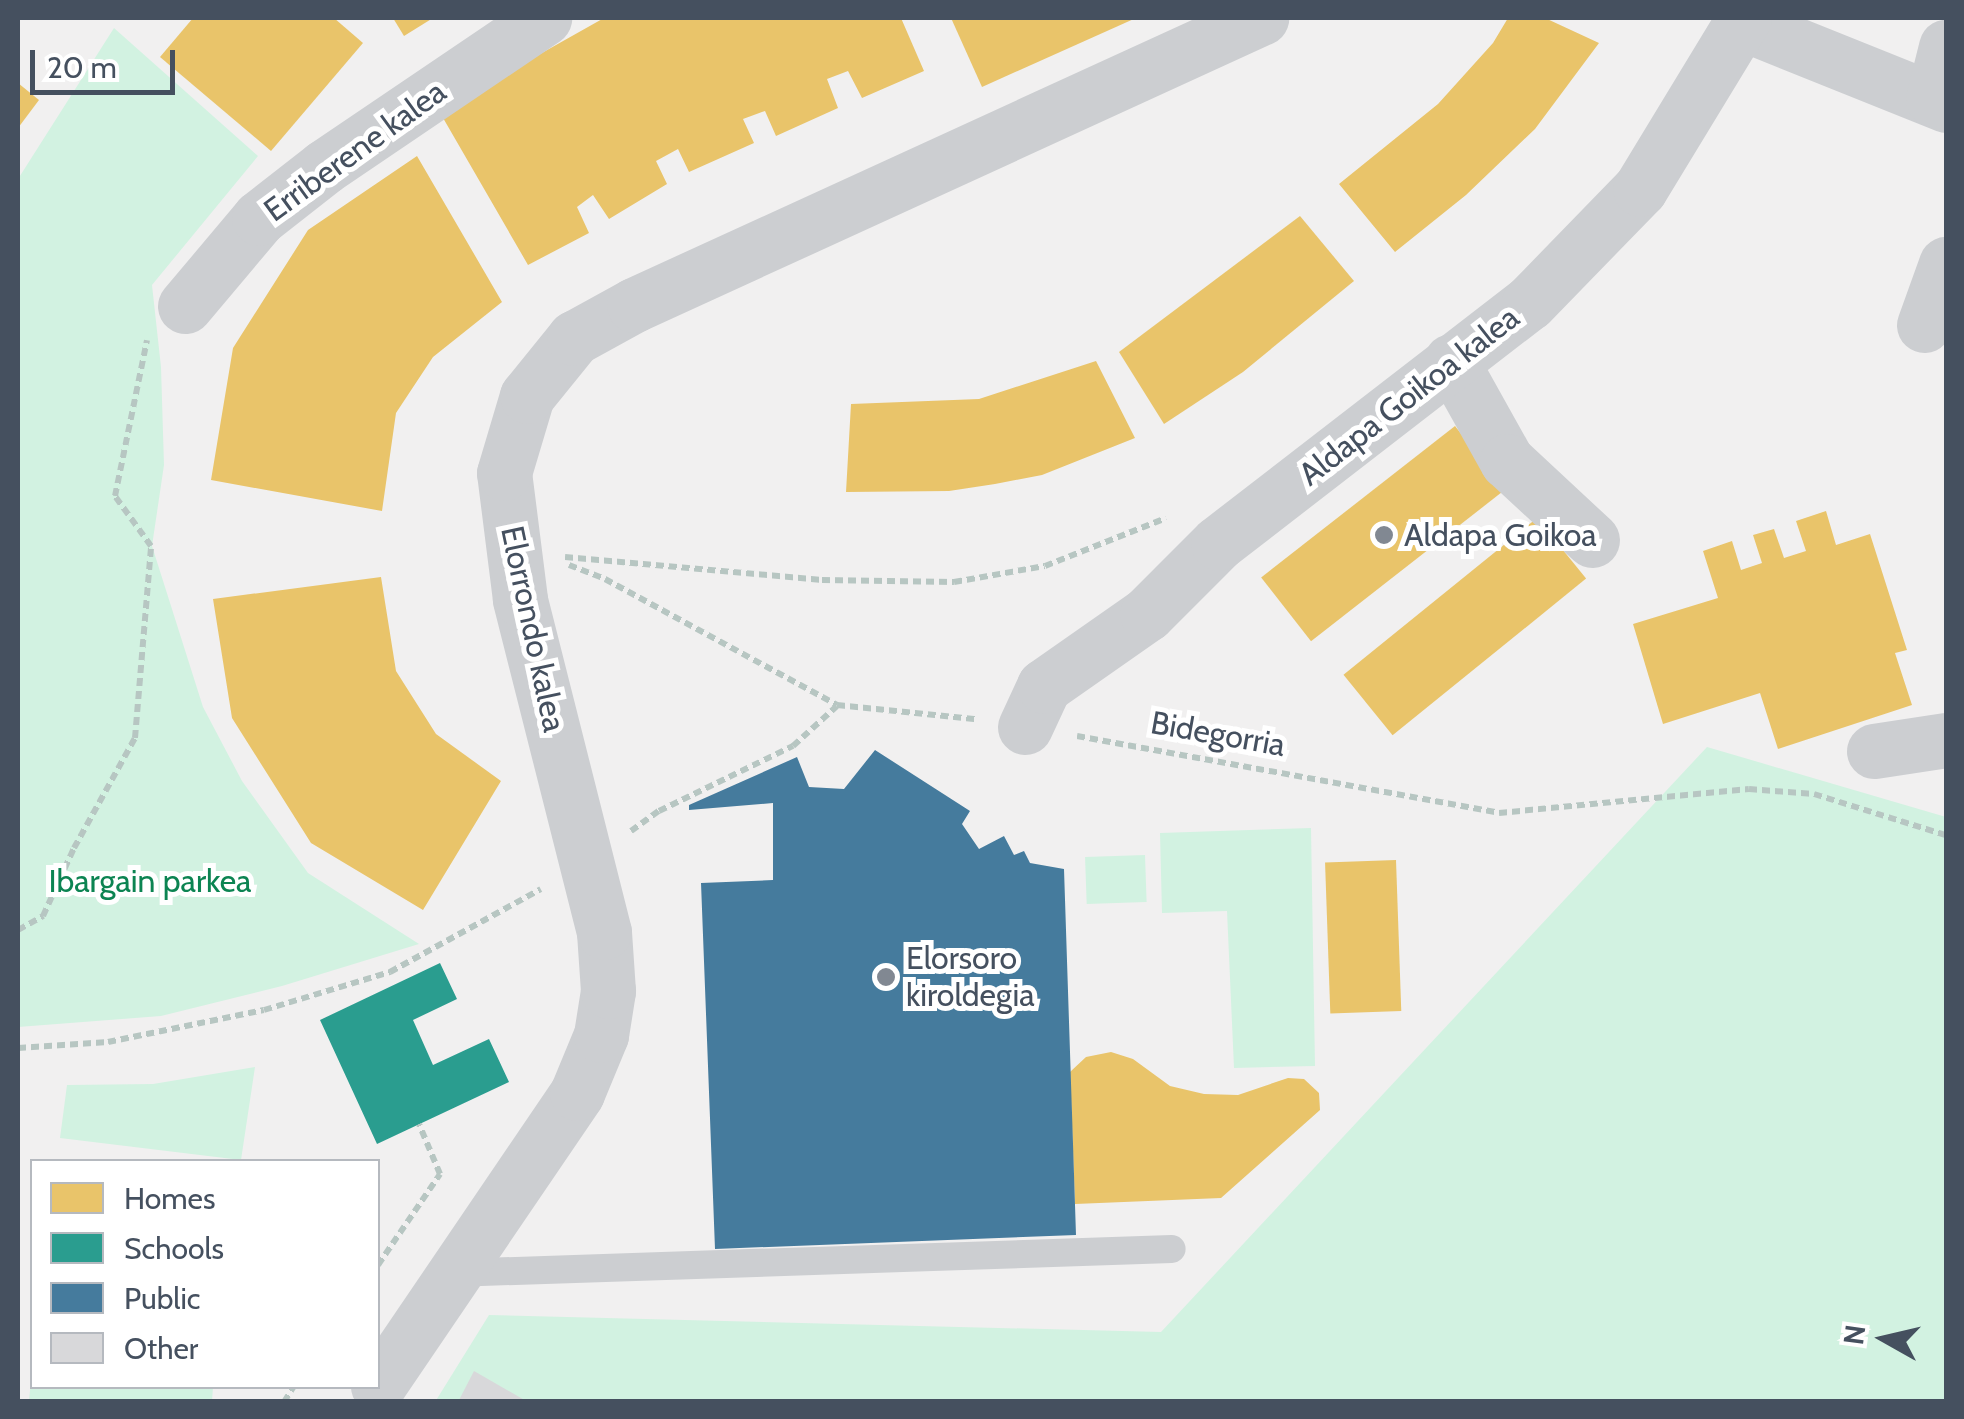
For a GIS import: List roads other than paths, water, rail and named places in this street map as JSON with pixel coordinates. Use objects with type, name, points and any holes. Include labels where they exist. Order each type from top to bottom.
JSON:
[{"type":"street","name":"Erriberene kalea","points":[[184,306],[259,218],[324,167],[544,18]]},
{"type":"street","points":[[1743,20],[1940,102],[1946,47]]},
{"type":"street","name":"Aldapa Goikoa kalea","points":[[1025,727],[1044,686],[1147,614],[1218,543],[1529,303],[1640,189],[1743,20]]},
{"type":"street","name":"Elorrondo kalea","points":[[380,1381],[577,1093],[600,1035],[608,991],[604,932],[520,600],[530,549],[504,473],[526,396],[574,338],[634,304],[1251,23]]},
{"type":"street","points":[[1924,325],[1946,264]]},
{"type":"street","points":[[1451,361],[1507,461],[1592,540]]},
{"type":"street","points":[[1874,751],[1946,740]]},
{"type":"lane","points":[[451,1274],[1172,1249]]},
{"type":"place","name":"Aldapa Goikoa","points":[[1384,535]]},
{"type":"place","name":"Elorsoro kiroldegia","points":[[886,977]]},
{"type":"park label","name":"Ibargain parkea","points":[[150,881]]}]
